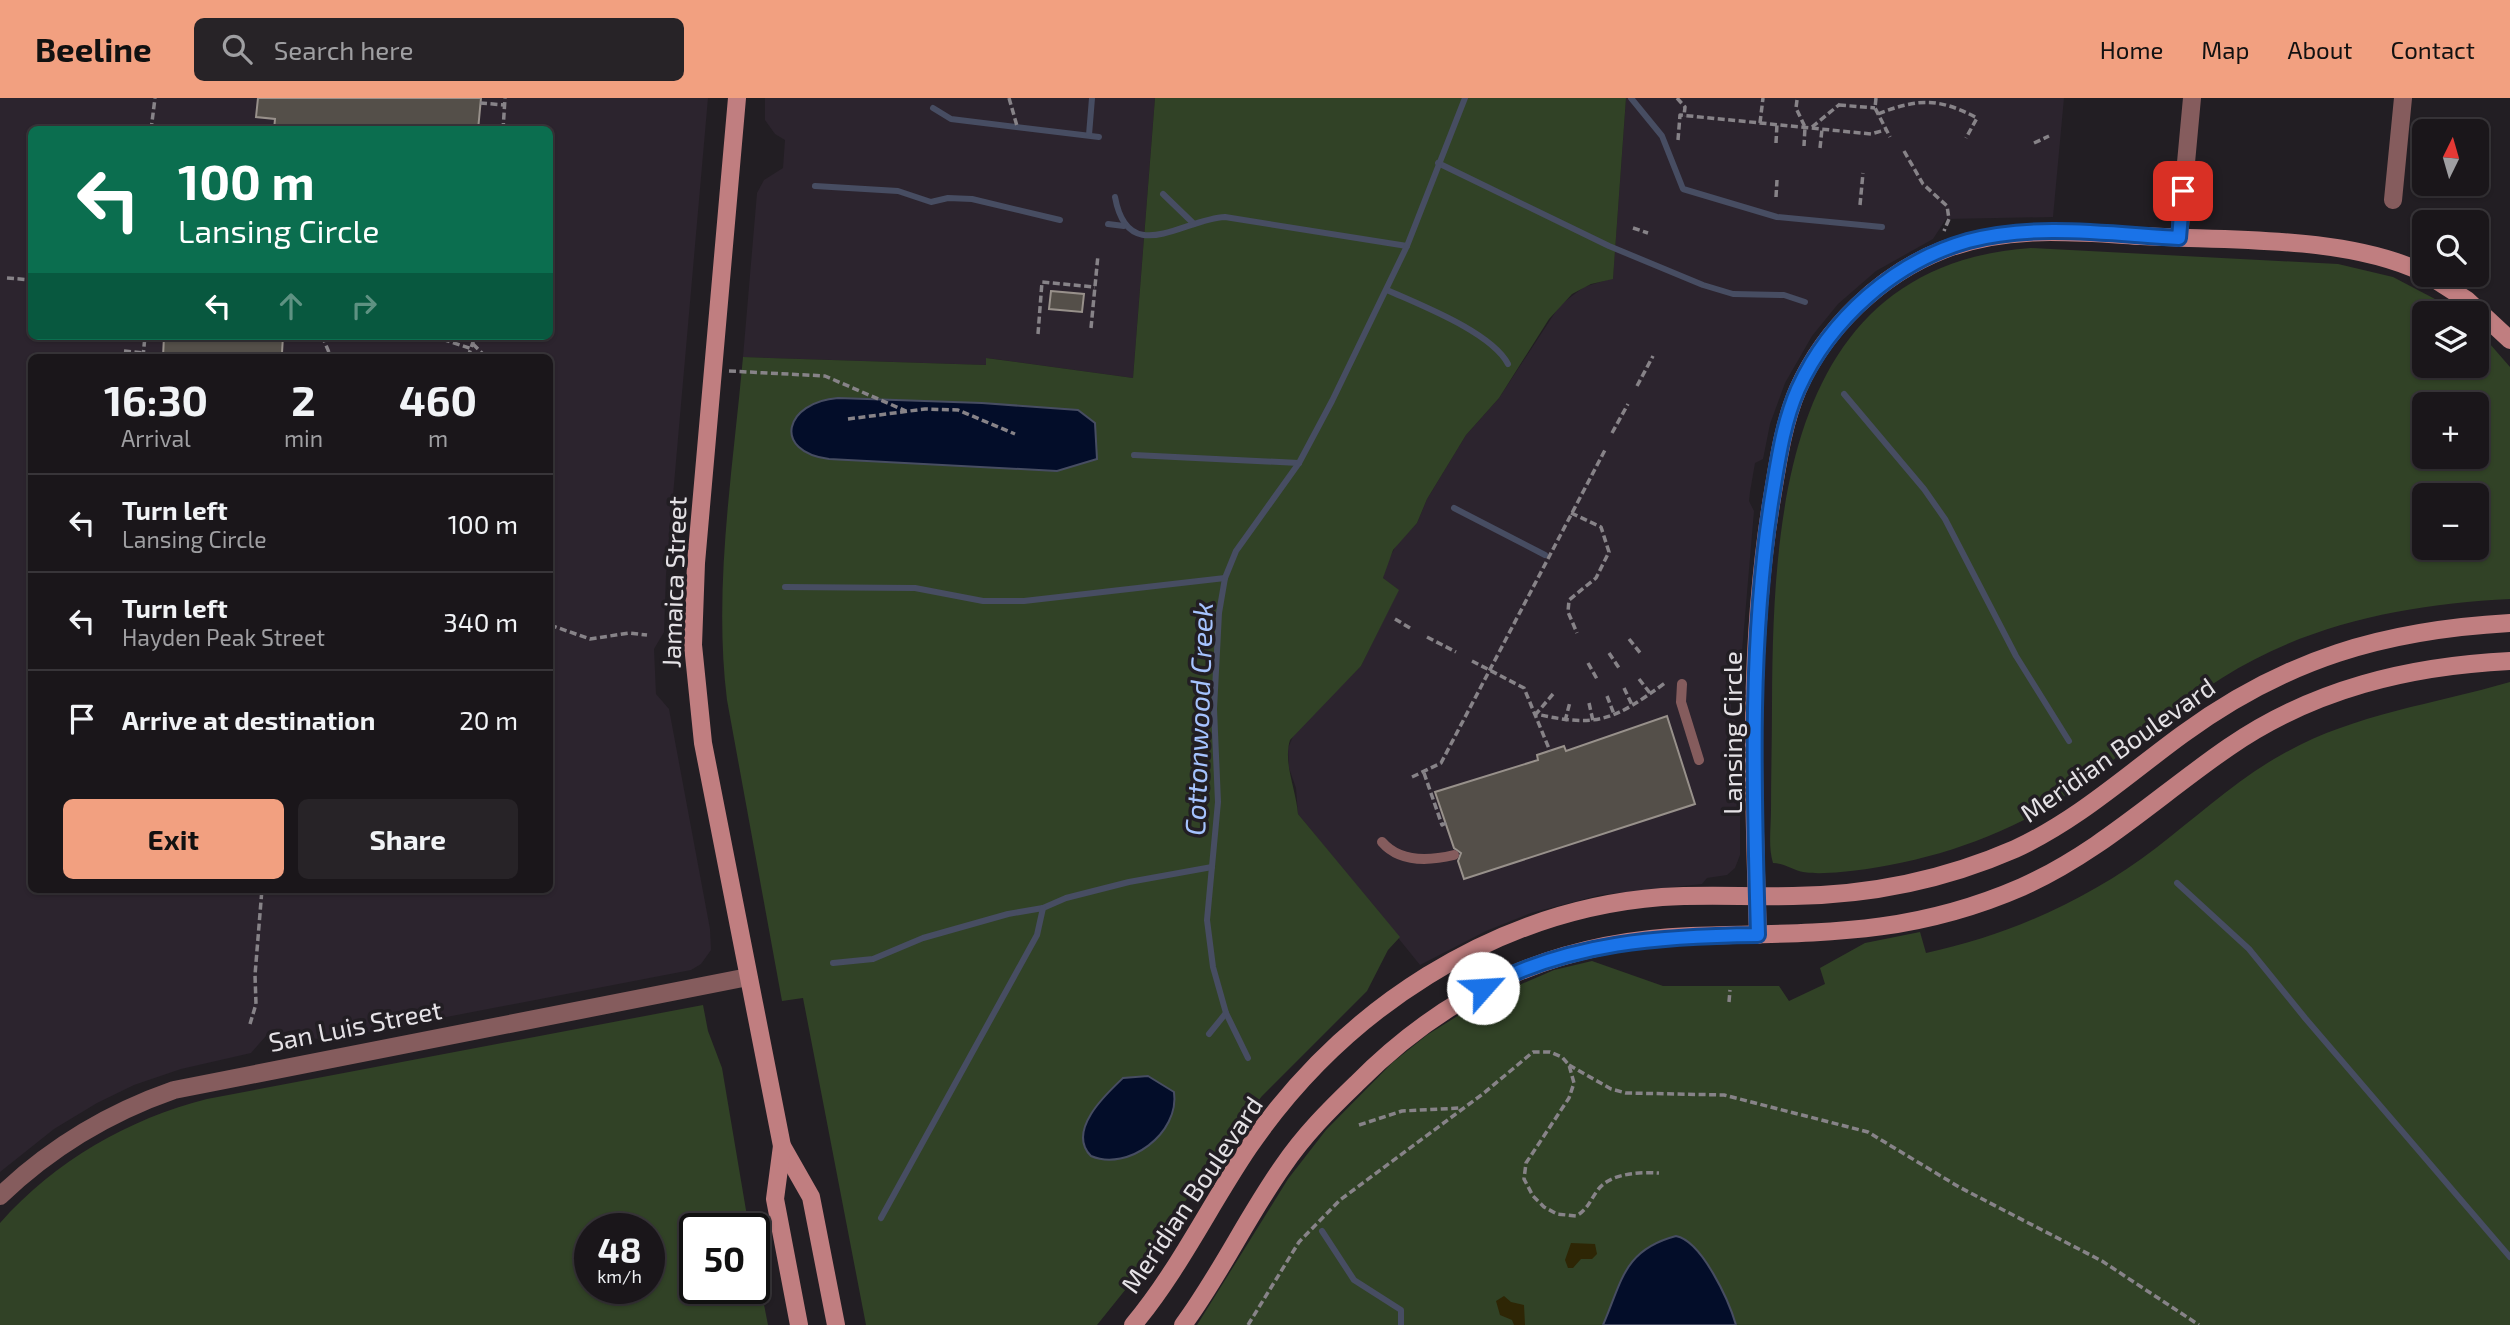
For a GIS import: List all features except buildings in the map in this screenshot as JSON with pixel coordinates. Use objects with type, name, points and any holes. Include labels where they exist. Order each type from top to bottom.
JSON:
[{"type":"main road","name":"Jamaica Street","points":[[737,98],[694,589],[695,674],[703,743],[782,1146],[811,1197],[836,1325]]},
{"type":"main road","name":"Lansing Circle","points":[[1758,935],[1756,677],[1765,552],[1788,420],[1797,392],[1815,358],[1846,319],[1883,283],[1907,268],[1952,247],[2000,234],[2030,232],[2179,238],[2345,248],[2386,257],[2412,268]]},
{"type":"main road","name":"Lansing Circle","points":[[2446,287],[2467,300],[2510,340]]},
{"type":"main road","name":"Meridian Boulevard","points":[[1133,1325],[1165,1284],[1239,1163],[1271,1117],[1352,1033],[1410,987],[1486,943],[1564,914],[1661,897],[1866,892],[1964,869],[2057,827],[2213,713],[2293,668],[2342,649],[2410,632],[2510,623]]},
{"type":"main road","points":[[1183,1325],[1278,1172],[1302,1140],[1378,1061],[1434,1016],[1509,975],[1583,949],[1647,939],[1838,933],[1923,920],[1983,902],[2031,882],[2087,852],[2229,747],[2295,709],[2338,691],[2395,674],[2455,664],[2510,661]]},
{"type":"main road","name":"Jamaica Street","points":[[782,1146],[775,1199],[799,1325]]},
{"type":"street","points":[[2179,238],[2192,98]]},
{"type":"street","points":[[2393,200],[2403,98]]},
{"type":"street","name":"San Luis Street","points":[[0,1196],[45,1157],[78,1134],[118,1112],[174,1090],[748,976]]},
{"type":"lane","points":[[1682,684],[1681,702],[1699,760]]},
{"type":"lane","points":[[1382,842],[1394,853],[1411,858],[1432,859],[1454,855]]},
{"type":"path","points":[[152,126],[155,98]]},
{"type":"path","points":[[503,126],[505,98]]},
{"type":"path","points":[[1009,98],[1017,126]]},
{"type":"path","points":[[1677,98],[1685,107],[1684,116]]},
{"type":"path","points":[[1760,123],[1763,98]]},
{"type":"path","points":[[1875,98],[1875,108],[1890,137]]},
{"type":"path","points":[[1797,100],[1796,108],[1805,127],[1804,146]]},
{"type":"path","points":[[1878,114],[1909,101],[1946,101],[1978,118],[1966,138]]},
{"type":"path","points":[[480,103],[505,106]]},
{"type":"path","points":[[1811,127],[1839,104],[1875,108]]},
{"type":"path","points":[[1678,139],[1680,115],[1871,134],[1885,130]]},
{"type":"path","points":[[1776,143],[1777,124]]},
{"type":"path","points":[[1821,148],[1822,129]]},
{"type":"path","points":[[2034,143],[2049,136]]},
{"type":"path","points":[[1904,151],[1923,184],[1947,206],[1949,219],[1938,238]]},
{"type":"path","points":[[1860,205],[1863,173]]},
{"type":"path","points":[[1776,197],[1777,180]]},
{"type":"path","points":[[1633,228],[1648,233]]},
{"type":"path","points":[[1091,328],[1098,255]]},
{"type":"path","points":[[7,278],[28,280]]},
{"type":"path","points":[[1038,334],[1042,282],[1095,286]]},
{"type":"path","points":[[1054,292],[1055,283]]},
{"type":"path","points":[[449,340],[472,346],[481,354]]},
{"type":"path","points":[[469,354],[474,340]]},
{"type":"path","points":[[124,351],[138,354]]},
{"type":"path","points":[[1637,386],[1653,356]]},
{"type":"path","points":[[713,370],[825,376],[906,411]]},
{"type":"path","points":[[1612,433],[1628,404]]},
{"type":"path","points":[[848,419],[906,411],[958,410],[1015,434]]},
{"type":"path","points":[[1412,777],[1441,763],[1605,450]]},
{"type":"path","points":[[1571,513],[1601,527],[1609,552],[1595,578],[1569,600],[1568,612],[1577,633]]},
{"type":"path","points":[[1395,620],[1410,628]]},
{"type":"path","points":[[553,626],[590,639],[623,634],[647,635]]},
{"type":"path","points":[[1427,637],[1456,652]]},
{"type":"path","points":[[1629,639],[1640,654]]},
{"type":"path","points":[[1609,653],[1619,668]]},
{"type":"path","points":[[1472,661],[1522,686],[1550,751]]},
{"type":"path","points":[[1588,663],[1597,679]]},
{"type":"path","points":[[1639,678],[1650,694]]},
{"type":"path","points":[[1536,714],[1565,720],[1593,721],[1632,705],[1665,683]]},
{"type":"path","points":[[1624,688],[1632,705]]},
{"type":"path","points":[[1536,714],[1553,694]]},
{"type":"path","points":[[1607,696],[1614,714]]},
{"type":"path","points":[[1565,720],[1570,702]]},
{"type":"path","points":[[1589,702],[1593,721]]},
{"type":"path","points":[[1424,773],[1441,825],[1446,823]]},
{"type":"path","points":[[250,1024],[256,1004],[255,975],[262,893]]},
{"type":"path","points":[[1729,1002],[1730,990]]},
{"type":"path","points":[[1248,1325],[1271,1293],[1290,1255],[1314,1225],[1351,1191],[1460,1108],[1484,1093],[1530,1053],[1550,1052],[1611,1089],[1626,1093],[1724,1095],[1868,1132],[1959,1186],[2102,1261],[2199,1325]]},
{"type":"path","points":[[1569,1065],[1574,1078],[1572,1093],[1524,1167],[1524,1179],[1533,1196],[1553,1212],[1576,1216],[1586,1209],[1598,1189],[1609,1180],[1634,1174],[1659,1173]]},
{"type":"path","points":[[1359,1125],[1402,1111],[1460,1108]]},
{"type":"shaded area","points":[[0,98],[708,98],[666,575],[664,632],[654,649],[656,694],[669,709],[710,929],[711,950],[701,964],[691,970],[327,1040],[311,1038],[299,1029],[266,1036],[251,1053],[181,1069],[134,1085],[54,1129],[0,1172]]},
{"type":"shaded area","points":[[765,98],[1155,98],[1133,378],[987,358],[986,365],[743,357],[757,193],[764,180],[783,168],[785,140],[775,134],[765,120]]},
{"type":"shaded area","points":[[1626,98],[2064,98],[2053,217],[1946,219],[1933,239],[1876,271],[1838,304],[1812,336],[1785,383],[1770,424],[1763,459],[1755,463],[1749,501],[1754,511],[1740,675],[1731,679],[1731,713],[1740,729],[1740,855],[1735,868],[1727,875],[1707,878],[1702,884],[1600,895],[1531,913],[1486,931],[1420,965],[1298,814],[1288,748],[1295,732],[1361,666],[1398,590],[1383,578],[1387,562],[1397,544],[1417,523],[1427,499],[1466,435],[1499,398],[1560,305],[1584,287],[1613,278]]},
{"type":"green space","points":[[1155,98],[1626,98],[1613,279],[1591,284],[1572,294],[1549,319],[1499,398],[1466,435],[1427,499],[1417,523],[1393,550],[1383,578],[1399,590],[1361,666],[1290,740],[1288,758],[1298,814],[1400,937],[1388,950],[1367,991],[1262,1096],[1210,1162],[1146,1264],[1097,1325],[866,1325],[803,998],[782,1001],[727,700],[723,657],[723,572],[743,357],[986,365],[986,358],[1133,378]]},
{"type":"green space","points":[[2031,248],[2338,264],[2393,277],[2439,301],[2412,301],[2412,378],[2489,378],[2489,343],[2510,367],[2510,599],[2398,612],[2325,630],[2289,643],[2255,659],[2201,692],[2065,796],[2014,825],[1957,848],[1899,863],[1841,872],[1808,873],[1773,863],[1770,837],[1773,630],[1778,555],[1790,480],[1810,411],[1842,349],[1887,300],[1950,265]]},
{"type":"green space","points":[[2510,682],[2510,1325],[1197,1325],[1288,1179],[1326,1130],[1392,1063],[1427,1035],[1480,1002],[1554,970],[1592,961],[1663,986],[1779,986],[1789,1001],[1825,984],[1820,968],[1865,943],[1920,932],[1926,953],[1987,936],[2047,913],[2130,867],[2258,769],[2331,731]]},
{"type":"green space","points":[[703,1005],[708,1031],[722,1068],[746,1213],[679,1213],[679,1304],[764,1304],[768,1325],[0,1325],[0,1223],[44,1180],[94,1145],[149,1118],[207,1099]]},
{"type":"sand","points":[[1571,1243],[1595,1244],[1597,1254],[1592,1259],[1581,1259],[1573,1268],[1568,1268],[1565,1260]]},
{"type":"sand","points":[[1504,1296],[1511,1302],[1524,1305],[1525,1325],[1514,1325],[1512,1320],[1500,1315],[1496,1301]]},
{"type":"water","points":[[838,398],[982,403],[1078,410],[1095,423],[1097,459],[1057,471],[829,459],[798,447],[792,437],[792,427],[797,417],[806,408],[820,401]]},
{"type":"water","points":[[1148,1076],[1174,1092],[1174,1107],[1169,1122],[1149,1145],[1135,1154],[1105,1160],[1091,1156],[1084,1146],[1083,1136],[1091,1114],[1123,1078]]},
{"type":"water","points":[[1676,1236],[1686,1240],[1705,1260],[1721,1288],[1736,1325],[1603,1325],[1620,1282],[1635,1259],[1658,1242]]},
{"type":"waterway","points":[[1089,135],[1092,98]]},
{"type":"waterway","name":"Cottonwood Creek","points":[[1248,1058],[1226,1013],[1213,967],[1207,920],[1218,802],[1214,709],[1219,613],[1225,578],[1236,551],[1299,463],[1332,401],[1407,246],[1465,98]]},
{"type":"waterway","points":[[1631,98],[1662,136],[1683,189],[1777,217],[1882,227]]},
{"type":"waterway","points":[[933,108],[951,119],[1099,137]]},
{"type":"waterway","points":[[1438,163],[1609,246],[1703,285],[1733,294],[1784,295],[1805,302]]},
{"type":"waterway","points":[[815,186],[898,191],[931,202],[948,198],[972,199],[1060,220]]},
{"type":"waterway","points":[[1163,194],[1194,224]]},
{"type":"waterway","points":[[1115,197],[1122,218],[1132,230],[1144,235],[1159,234],[1225,217],[1407,246]]},
{"type":"waterway","points":[[1108,224],[1124,226]]},
{"type":"waterway","points":[[1387,290],[1471,330],[1499,352],[1508,364]]},
{"type":"waterway","points":[[1844,394],[1924,489],[1945,519],[2016,656],[2069,741]]},
{"type":"waterway","points":[[1134,455],[1299,463]]},
{"type":"waterway","points":[[1454,508],[1545,555]]},
{"type":"waterway","points":[[785,587],[915,588],[983,601],[1024,601],[1225,578]]},
{"type":"waterway","points":[[833,963],[873,959],[923,938],[1008,914],[1043,908],[1066,898],[1129,882],[1212,867]]},
{"type":"waterway","points":[[2177,883],[2249,949],[2510,1257]]},
{"type":"waterway","points":[[881,1218],[1037,935],[1043,908]]},
{"type":"waterway","points":[[1209,1034],[1226,1013]]},
{"type":"waterway","name":"Cottonwood Creek","points":[[1322,1231],[1354,1280],[1401,1310],[1401,1325]]},
{"type":"route","points":[[1483,988],[1538,963],[1594,947],[1674,937],[1758,935],[1756,698],[1761,590],[1782,443],[1797,392],[1811,365],[1832,335],[1875,290],[1934,253],[1969,241],[2019,232],[2179,238],[2183,191]]}]
